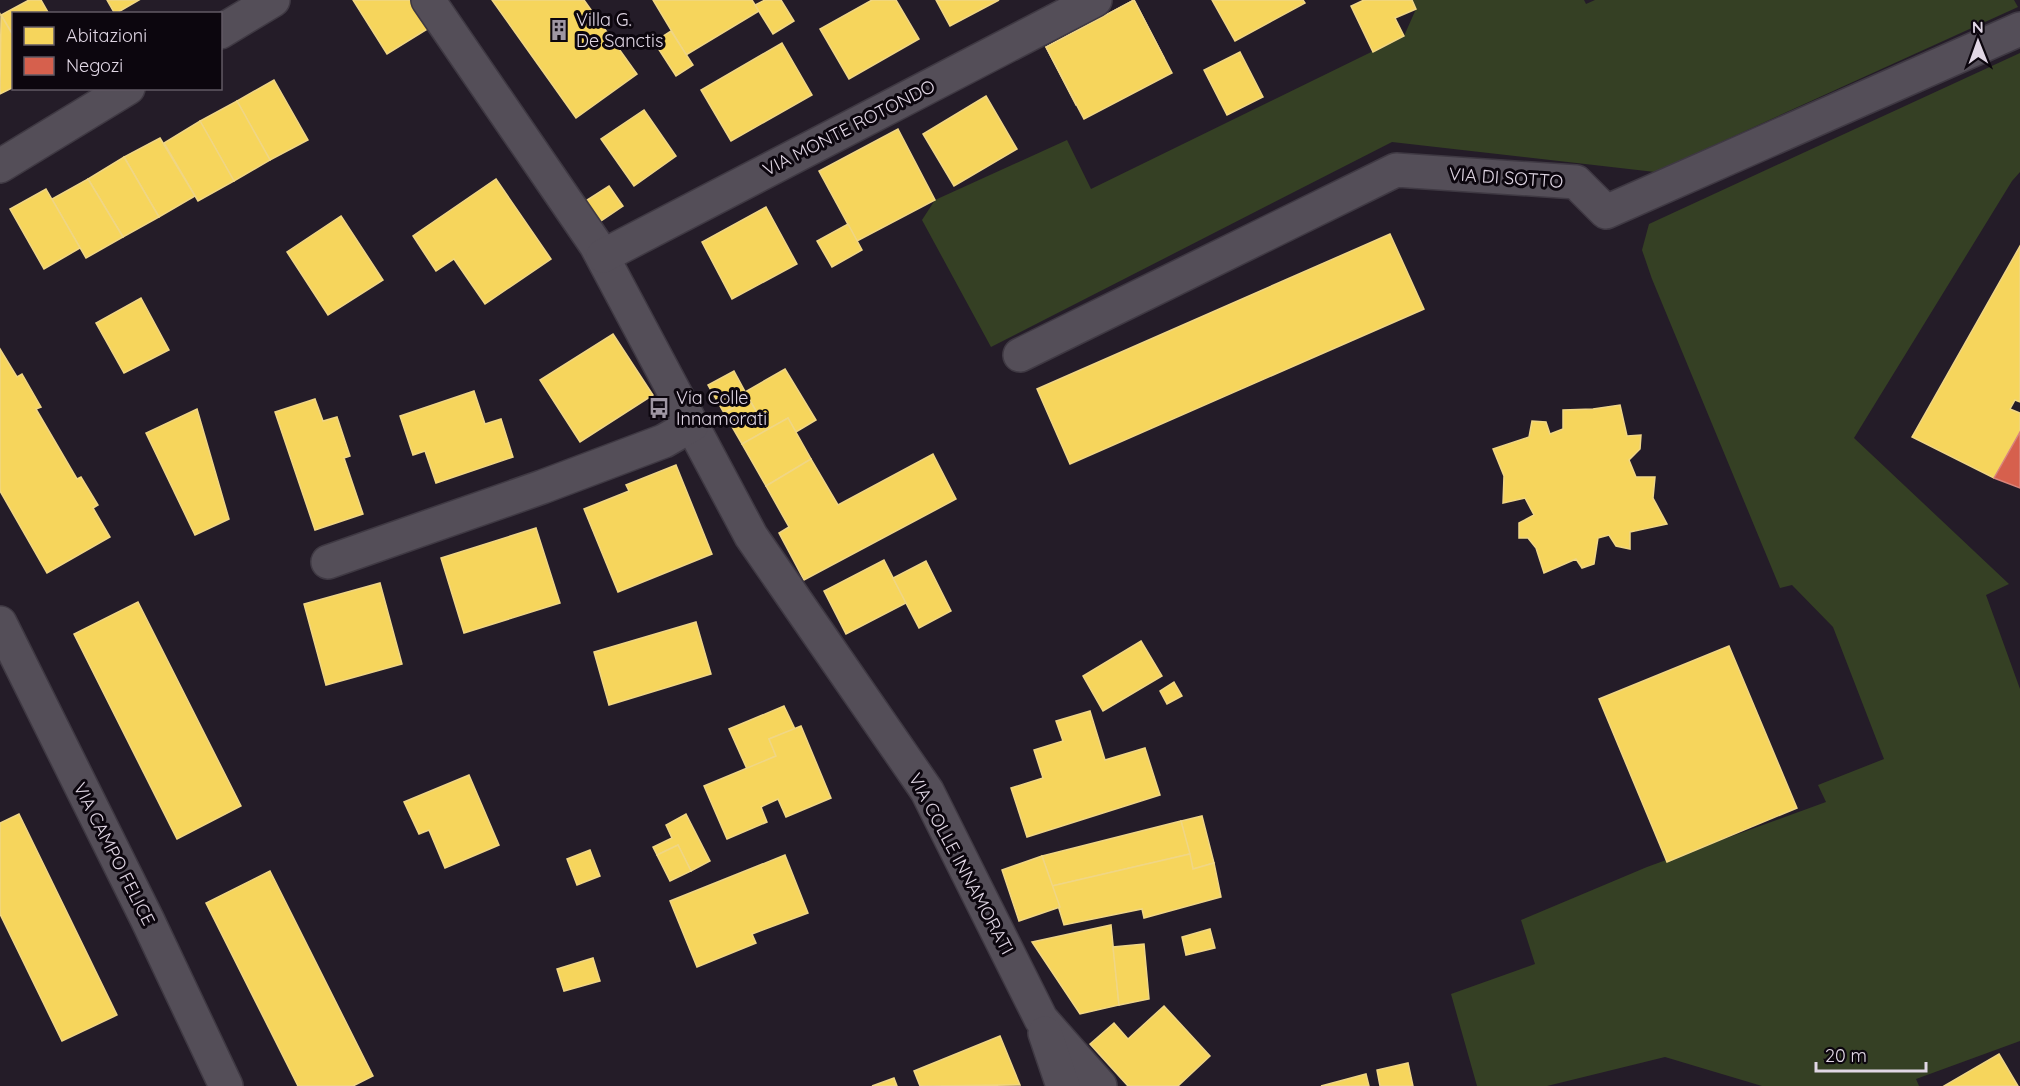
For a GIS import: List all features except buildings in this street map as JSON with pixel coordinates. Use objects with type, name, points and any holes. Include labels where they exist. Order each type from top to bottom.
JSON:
[{"type":"street","points":[[222,31],[273,0]]},
{"type":"street","name":"VIA MONTE ROTONDO","points":[[603,256],[1095,0]]},
{"type":"street","name":"VIA COLLE INNAMORATI","points":[[437,3],[603,256],[751,536],[927,791],[1041,1019],[1100,1086]]},
{"type":"street","name":"VIA DI SOTTO","points":[[1020,355],[1396,170],[1576,182],[1606,212],[2020,29]]},
{"type":"street","points":[[0,166],[125,90]]},
{"type":"street","points":[[328,562],[642,450],[692,425]]},
{"type":"street","name":"VIA CAMPO FELICE","points":[[0,623],[147,919],[226,1086]]},
{"type":"street","points":[[1041,1019],[1063,1086]]},
{"type":"green space","points":[[1412,0],[1584,0],[1586,4],[1595,0],[2014,0],[2018,7],[1655,172],[1392,142],[991,347],[922,220],[935,200],[1067,140],[1091,189],[1404,36],[1416,9]]},
{"type":"green space","points":[[2020,53],[2020,172],[2012,181],[1854,438],[2009,584],[1986,595],[2020,689],[2020,1041],[1916,1079],[1919,1086],[1762,1086],[1665,1057],[1547,1086],[1477,1086],[1451,994],[1535,964],[1521,920],[1647,867],[1826,802],[1818,785],[1884,759],[1833,627],[1792,585],[1780,588],[1652,279],[1642,250],[1649,224]]},
{"type":"place","name":"Villa G. De Sanctis","points":[[559,30]]},
{"type":"place","name":"Via Colle Innamorati","points":[[659,408]]}]
